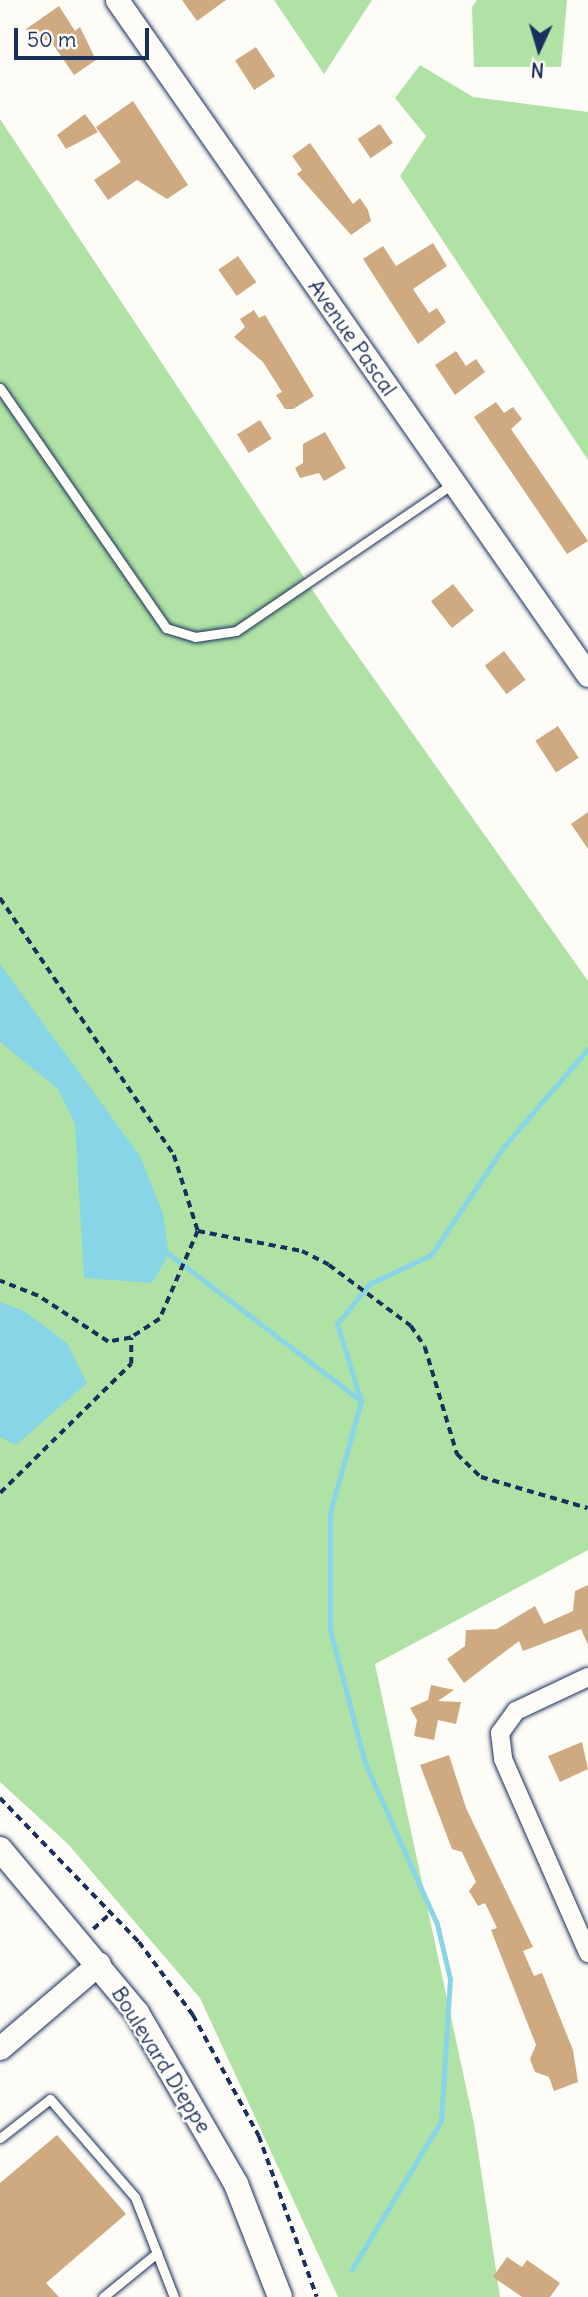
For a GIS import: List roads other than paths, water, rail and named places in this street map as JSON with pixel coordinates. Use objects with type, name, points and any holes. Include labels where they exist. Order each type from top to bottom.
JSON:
[{"type":"main road","name":"Boulevard Dieppe","points":[[0,1849],[80,1940],[137,2013],[236,2184],[280,2297]]},
{"type":"street","name":"Avenue Pascal","points":[[117,0],[588,675]]},
{"type":"street","points":[[587,1945],[503,1759],[500,1733],[516,1711],[588,1677]]},
{"type":"street","points":[[0,2048],[99,1963]]},
{"type":"lane","points":[[0,388],[166,628],[195,637],[236,631],[454,483]]},
{"type":"lane","points":[[0,2138],[50,2099],[135,2197],[171,2296]]},
{"type":"lane","points":[[103,2297],[157,2253]]},
{"type":"water","points":[[0,964],[140,1156],[163,1214],[169,1254],[152,1283],[84,1278],[75,1124],[58,1089],[0,1042]]},
{"type":"water","points":[[0,1302],[24,1311],[67,1343],[87,1383],[16,1445],[0,1437]]},
{"type":"waterway","points":[[352,2269],[441,2121],[450,1979],[437,1924],[365,1763],[330,1630],[330,1513],[361,1401],[337,1324],[369,1284],[431,1255],[505,1145],[588,1049]]},
{"type":"waterway","points":[[169,1254],[361,1401]]}]
